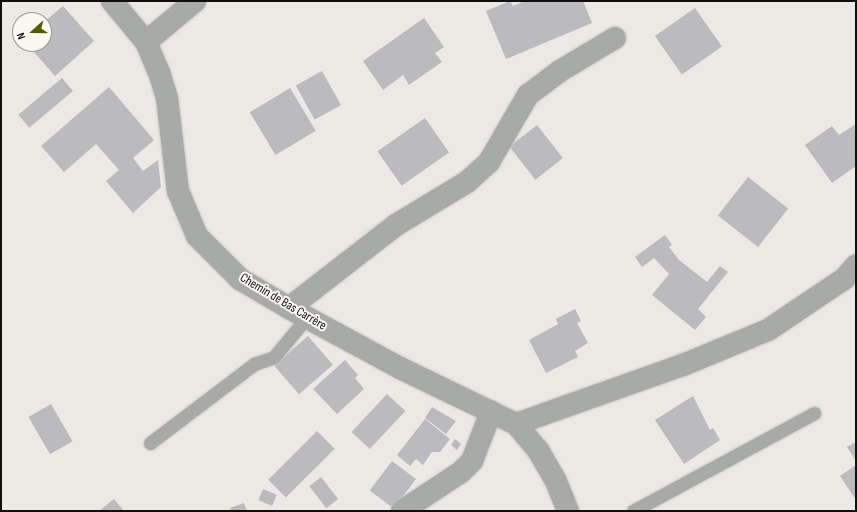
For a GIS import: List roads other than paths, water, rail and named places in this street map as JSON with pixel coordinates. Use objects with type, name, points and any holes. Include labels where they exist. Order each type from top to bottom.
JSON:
[{"type":"street","name":"Chemin de Bas Carrère","points":[[112,1],[146,42],[167,98],[178,190],[196,236],[240,279],[298,313],[400,368],[516,424],[538,450],[555,479],[568,511]]},
{"type":"street","points":[[146,42],[195,1]]},
{"type":"street","points":[[298,313],[396,225],[467,182],[489,162],[528,95],[560,71],[614,38]]},
{"type":"street","points":[[516,424],[683,365],[768,330],[844,279],[856,265]]},
{"type":"street","points":[[402,511],[461,472],[472,461],[491,412]]},
{"type":"lane","points":[[150,443],[254,364],[274,357],[298,313]]},
{"type":"lane","points":[[633,511],[814,413]]}]
